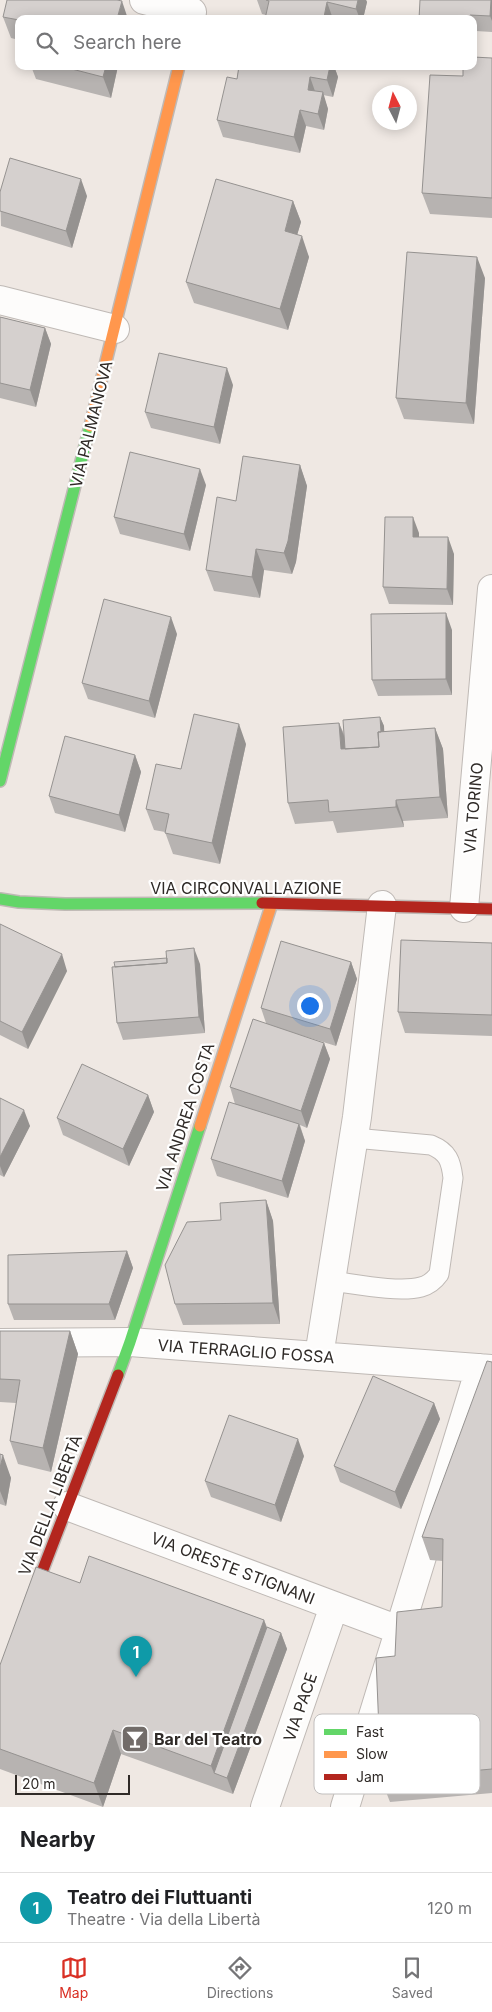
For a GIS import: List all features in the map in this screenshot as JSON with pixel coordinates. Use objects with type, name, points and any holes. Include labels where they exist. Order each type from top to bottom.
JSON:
[{"type":"street","points":[[144,0],[192,10]]},
{"type":"street","name":"VIA PALMANOVA","points":[[0,781],[115,329],[178,70]]},
{"type":"street","points":[[0,300],[115,329]]},
{"type":"street","name":"VIA TORINO","points":[[464,908],[492,589]]},
{"type":"street","name":"VIA CIRCONVALLAZIONE","points":[[0,899],[65,904],[272,903],[492,909]]},
{"type":"street","name":"VIA ANDREA COSTA","points":[[130,1342],[272,903]]},
{"type":"street","points":[[319,1356],[355,1127],[382,905]]},
{"type":"street","name":"VIA TERRAGLIO FOSSA","points":[[0,1343],[130,1342],[486,1369]]},
{"type":"street","name":"VIA DELLA LIBERTÀ","points":[[25,1616],[130,1342]]},
{"type":"street","points":[[373,1714],[399,1630],[486,1369]]},
{"type":"street","name":"VIA ORESTE STIGNANI","points":[[67,1506],[399,1630]]},
{"type":"street","name":"VIA PACE","points":[[266,1807],[334,1606]]},
{"type":"street","points":[[345,1807],[349,1794]]},
{"type":"lane","points":[[331,1281],[404,1289],[420,1287],[433,1282],[440,1274],[453,1178],[452,1164],[448,1156],[440,1149],[431,1145],[355,1127]]},
{"type":"building","points":[[7,0],[122,1],[118,15],[15,15],[15,19],[3,17]]},
{"type":"building","points":[[266,0],[358,0],[356,9],[327,2],[324,15],[266,15],[269,1]]},
{"type":"building","points":[[420,0],[491,0],[490,16],[419,15]]},
{"type":"building","points":[[477,57],[492,58],[492,198],[422,193],[430,75],[463,76],[463,70],[477,70]]},
{"type":"building","points":[[76,70],[105,70],[103,77]]},
{"type":"building","points":[[238,70],[329,70],[327,80],[310,77],[308,90],[323,92],[318,114],[300,110],[294,137],[217,120],[227,77],[237,79]]},
{"type":"building","points":[[10,158],[81,179],[66,231],[0,211],[0,192]]},
{"type":"building","points":[[216,179],[293,201],[285,231],[302,236],[280,309],[186,282]]},
{"type":"building","points":[[407,252],[477,257],[466,403],[396,398]]},
{"type":"building","points":[[0,317],[45,328],[30,390],[0,383]]},
{"type":"building","points":[[159,353],[227,368],[214,427],[145,412]]},
{"type":"building","points":[[130,452],[200,469],[184,534],[114,517]]},
{"type":"building","points":[[243,456],[300,465],[288,541],[284,553],[256,549],[252,577],[206,570],[217,497],[236,501]]},
{"type":"building","points":[[385,517],[413,517],[413,537],[448,537],[447,589],[383,587]]},
{"type":"building","points":[[104,599],[171,617],[149,701],[82,683]]},
{"type":"building","points":[[446,613],[446,679],[372,680],[371,614]]},
{"type":"building","points":[[194,714],[239,724],[212,843],[165,833],[169,814],[146,809],[156,764],[181,769]]},
{"type":"building","points":[[380,717],[379,747],[345,749],[343,720]]},
{"type":"building","points":[[339,723],[341,749],[379,747],[378,732],[435,728],[440,797],[396,800],[396,807],[329,812],[328,800],[288,803],[283,727]]},
{"type":"building","points":[[65,736],[135,755],[119,815],[49,796]]},
{"type":"building","points":[[0,924],[62,954],[22,1032],[0,1021]]},
{"type":"building","points":[[401,940],[492,943],[492,1015],[398,1012]]},
{"type":"building","points":[[281,941],[351,962],[330,1029],[261,1008]]},
{"type":"building","points":[[194,948],[199,1017],[117,1023],[112,967],[167,963],[166,951]]},
{"type":"building","points":[[167,958],[167,963],[115,967],[114,962]]},
{"type":"building","points":[[253,1019],[324,1043],[301,1111],[230,1087]]},
{"type":"building","points":[[82,1064],[148,1095],[123,1149],[57,1118]]},
{"type":"building","points":[[0,1098],[24,1110],[0,1157]]},
{"type":"building","points":[[229,1102],[299,1124],[282,1181],[211,1159]]},
{"type":"building","points":[[266,1200],[273,1303],[175,1304],[165,1265],[187,1222],[221,1220],[220,1203]]},
{"type":"building","points":[[127,1251],[109,1304],[8,1304],[8,1255]]},
{"type":"building","points":[[0,1331],[70,1331],[43,1448],[10,1441],[20,1380],[0,1379]]},
{"type":"building","points":[[487,1361],[492,1362],[492,1769],[480,1770],[480,1714],[378,1714],[376,1658],[395,1656],[397,1612],[442,1607],[443,1539],[422,1537]]},
{"type":"building","points":[[373,1376],[434,1403],[395,1492],[334,1466]]},
{"type":"building","points":[[229,1415],[298,1439],[275,1505],[205,1481]]},
{"type":"building","points":[[0,1454],[3,1455],[0,1468]]},
{"type":"building","points":[[89,1556],[264,1620],[211,1766],[113,1730],[94,1783],[0,1749],[0,1665],[36,1567],[80,1583]]},
{"type":"building","points":[[267,1627],[281,1633],[227,1778],[214,1773]]},
{"type":"traffic: fast","points":[[0,781],[90,426]]},
{"type":"traffic: fast","points":[[0,899],[19,902],[65,904],[262,903]]},
{"type":"traffic: fast","points":[[118,1375],[200,1126]]},
{"type":"traffic: slow","points":[[90,426],[178,70]]},
{"type":"traffic: slow","points":[[200,1126],[272,903]]},
{"type":"traffic: jam","points":[[262,903],[492,909]]},
{"type":"traffic: jam","points":[[30,1603],[118,1375]]},
{"type":"place","name":"Teatro dei Fluttuanti","points":[[136,1677]]},
{"type":"place","name":"Bar del Teatro","points":[[135,1739]]}]
